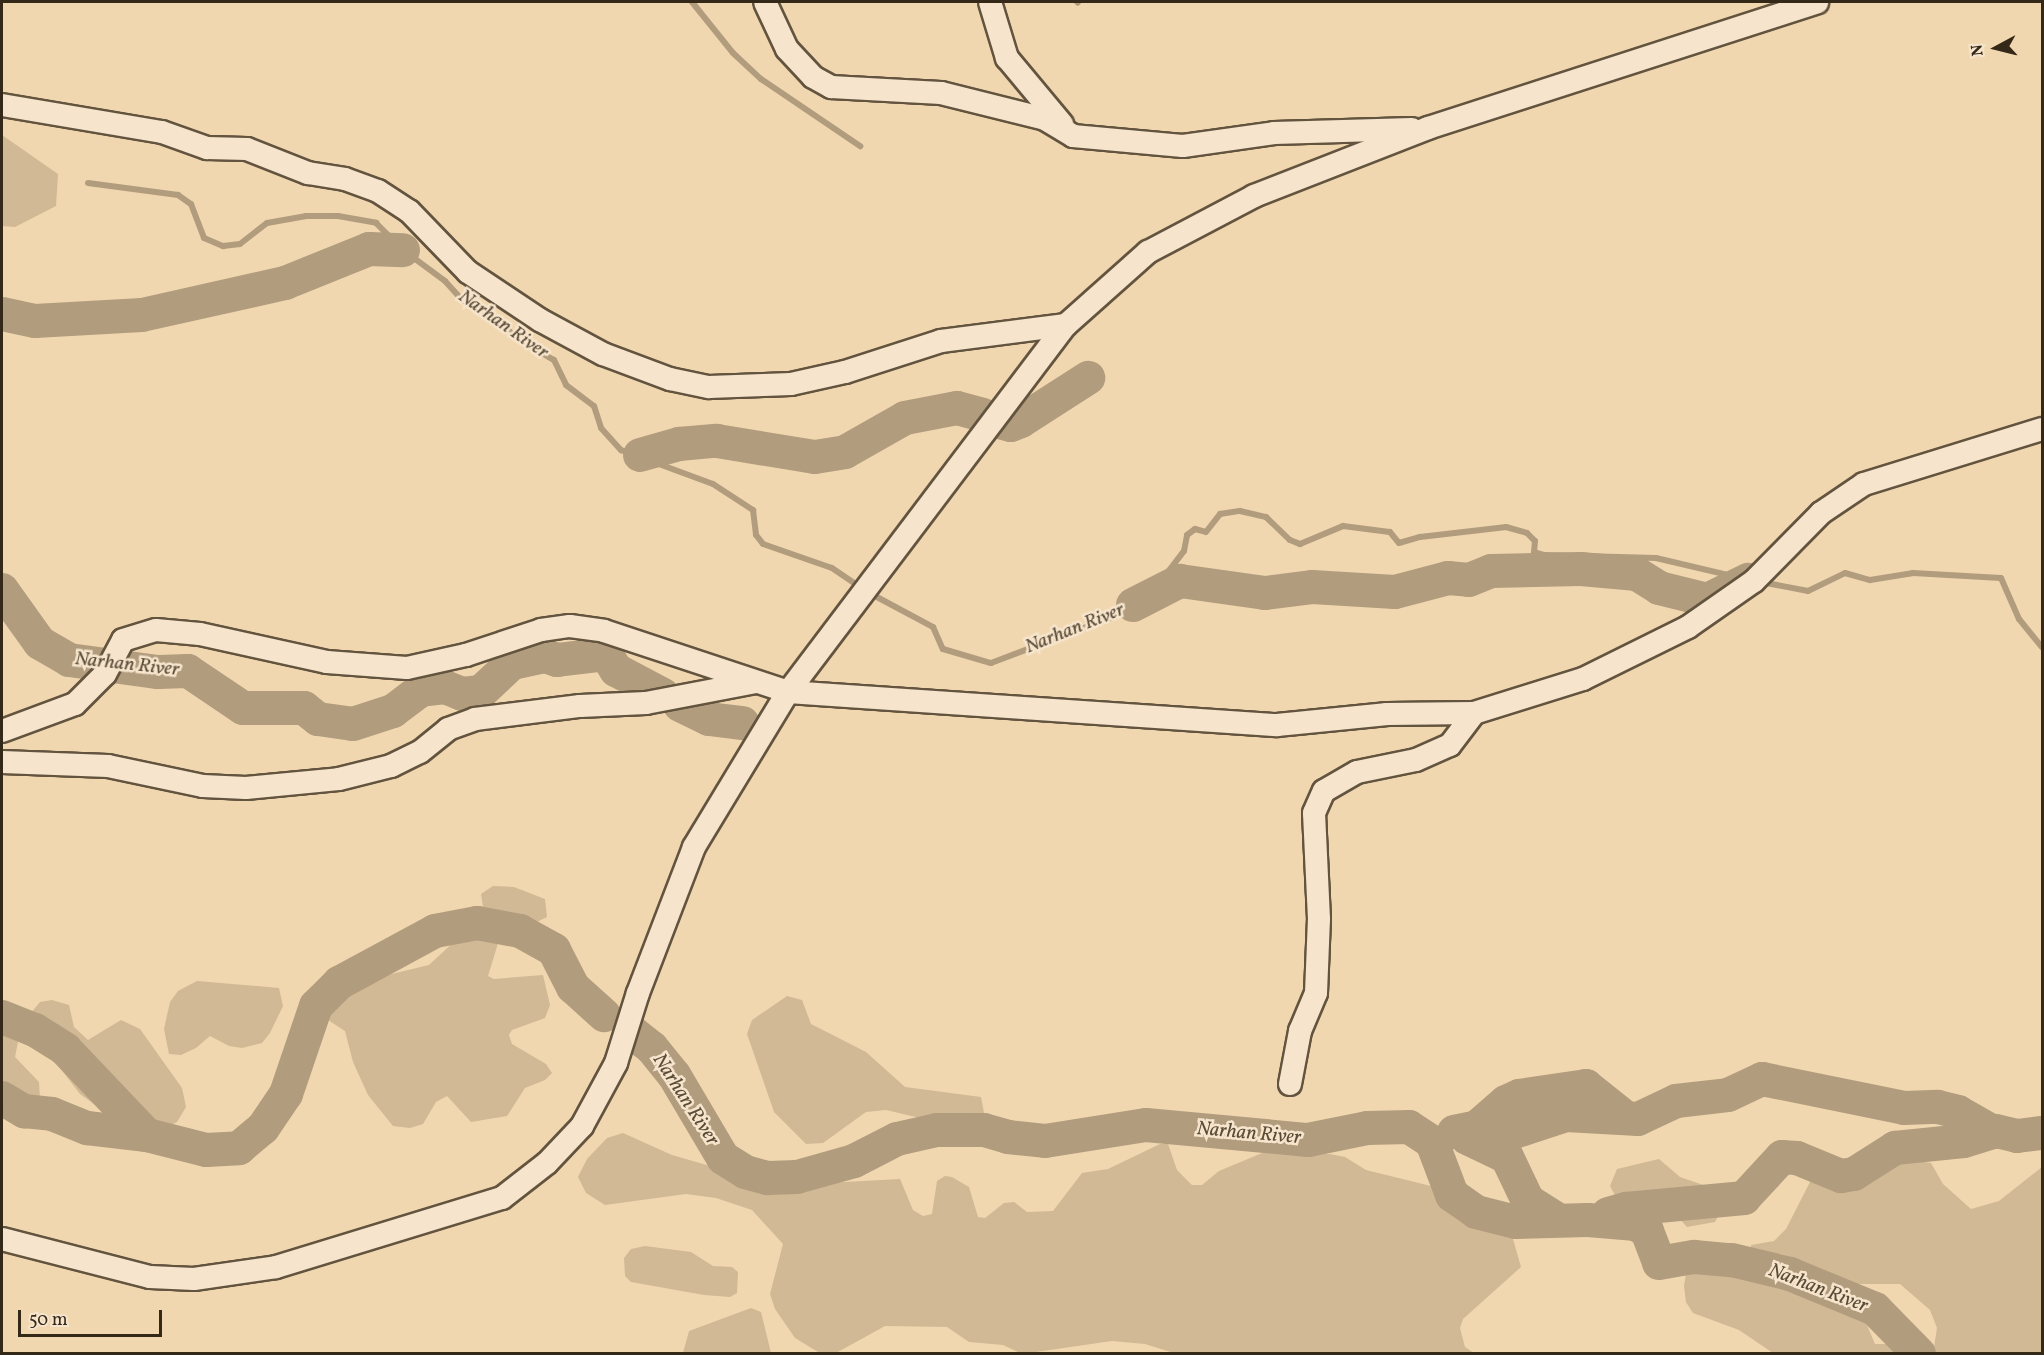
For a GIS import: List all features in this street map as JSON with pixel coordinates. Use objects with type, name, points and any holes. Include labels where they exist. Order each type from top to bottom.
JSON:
[{"type":"street","points":[[765,2],[787,49],[813,77],[831,87],[941,93],[1045,119],[1073,136],[1183,146],[1274,133],[1428,128]]},
{"type":"street","points":[[990,2],[1007,58],[1073,136]]},
{"type":"street","points":[[2,1239],[150,1277],[194,1279],[276,1267],[502,1198],[547,1163],[582,1126],[616,1063],[638,993],[694,847],[788,692],[1066,325],[1148,252],[1254,196],[1428,128],[1817,2]]},
{"type":"street","points":[[2,105],[162,132],[207,148],[247,149],[308,173],[345,179],[378,191],[409,211],[468,272],[540,320],[603,354],[670,379],[709,387],[791,384],[845,372],[941,341],[1066,325]]},
{"type":"street","points":[[2,731],[75,704],[105,674],[123,640],[156,630],[200,634],[327,662],[407,668],[466,655],[541,630],[570,626],[604,631],[788,692],[1277,725],[1387,714],[1474,713],[1583,679],[1688,627],[1754,581],[1821,513],[1864,484],[2043,429]]},
{"type":"street","points":[[2,762],[108,766],[203,786],[246,788],[339,779],[391,766],[420,752],[448,729],[475,720],[580,706],[646,703],[758,682]]},
{"type":"street","points":[[1290,1084],[1300,1031],[1316,993],[1319,919],[1314,813],[1324,791],[1357,772],[1416,760],[1450,745],[1474,713]]},
{"type":"shaded area","points":[[2,135],[58,174],[56,206],[15,227],[2,226]]},
{"type":"shaded area","points":[[493,886],[514,887],[545,899],[547,917],[529,926],[491,920],[484,913],[481,894]]},
{"type":"shaded area","points":[[489,930],[499,940],[488,976],[494,979],[543,975],[550,1005],[545,1018],[512,1030],[509,1035],[512,1044],[546,1064],[552,1073],[545,1080],[525,1088],[507,1116],[471,1122],[447,1096],[436,1102],[423,1124],[410,1128],[393,1126],[368,1095],[353,1062],[345,1031],[328,1020],[331,1008],[344,992],[371,979],[429,965],[457,939]]},
{"type":"shaded area","points":[[197,981],[279,988],[283,1006],[270,1033],[262,1043],[242,1048],[229,1046],[210,1036],[196,1048],[181,1055],[169,1054],[164,1029],[170,1002],[178,991]]},
{"type":"shaded area","points":[[787,996],[802,1000],[811,1024],[866,1052],[905,1087],[981,1097],[986,1123],[954,1126],[886,1110],[866,1112],[823,1143],[806,1144],[774,1112],[747,1034],[752,1020]]},
{"type":"shaded area","points":[[52,1000],[69,1005],[74,1027],[88,1040],[121,1020],[140,1029],[182,1088],[186,1107],[177,1122],[160,1131],[105,1112],[80,1094],[33,1033],[30,1014],[40,1002]]},
{"type":"shaded area","points":[[12,1029],[18,1042],[15,1057],[39,1082],[40,1099],[32,1116],[12,1120],[2,1116],[2,1031]]},
{"type":"shaded area","points":[[623,1133],[672,1155],[762,1181],[789,1185],[900,1179],[913,1210],[923,1216],[932,1214],[937,1181],[945,1176],[952,1177],[969,1187],[978,1217],[985,1218],[1004,1203],[1014,1202],[1027,1212],[1053,1211],[1082,1173],[1108,1169],[1160,1144],[1168,1144],[1177,1170],[1192,1185],[1202,1185],[1219,1171],[1267,1151],[1330,1154],[1345,1157],[1366,1170],[1439,1188],[1459,1209],[1500,1223],[1511,1232],[1521,1267],[1463,1319],[1460,1328],[1465,1347],[1474,1353],[1177,1354],[1145,1344],[1112,1341],[1022,1354],[1003,1345],[969,1342],[947,1327],[885,1326],[836,1353],[818,1352],[795,1338],[775,1309],[770,1294],[783,1244],[752,1210],[716,1198],[686,1194],[605,1205],[586,1193],[578,1177],[587,1159],[607,1138]]},
{"type":"shaded area","points":[[1659,1159],[1680,1177],[1715,1189],[1721,1211],[1715,1222],[1687,1227],[1670,1208],[1617,1199],[1610,1186],[1617,1169]]},
{"type":"shaded area","points":[[1911,1160],[1931,1163],[1943,1184],[1971,1209],[1999,1201],[2042,1167],[2042,1353],[1933,1353],[1937,1328],[1930,1310],[1900,1284],[1834,1284],[1751,1256],[1751,1245],[1774,1241],[1786,1229],[1811,1180],[1856,1164],[1887,1168]]},
{"type":"shaded area","points":[[645,1246],[691,1252],[713,1266],[732,1267],[738,1272],[737,1293],[730,1297],[704,1295],[631,1282],[625,1276],[624,1258],[631,1249]]},
{"type":"shaded area","points":[[1695,1262],[1773,1273],[1816,1288],[1861,1311],[1875,1344],[1902,1344],[1910,1353],[1773,1353],[1739,1330],[1693,1313],[1686,1302],[1684,1286],[1687,1268]]},
{"type":"shaded area","points":[[751,1308],[761,1312],[771,1353],[683,1353],[689,1331]]},
{"type":"waterway","points":[[692,2],[733,53],[761,79],[860,146]]},
{"type":"waterway","name":"Narhan River","points":[[88,183],[178,195],[191,204],[204,238],[223,246],[240,244],[267,223],[306,216],[338,216],[376,223],[403,250],[445,281],[462,300],[498,319],[516,338],[554,360],[566,385],[594,406],[601,428],[621,450],[713,484],[753,510],[756,535],[763,544],[832,568],[859,586]]},
{"type":"waterway","name":"Narhan River","points":[[2,314],[35,321],[142,315],[285,283],[369,249],[403,250]]},
{"type":"waterway","name":"Narhan River","points":[[1003,423],[1011,425],[1021,421],[1088,378]]},
{"type":"waterway","name":"Narhan River","points":[[640,455],[679,444],[717,441],[815,457],[845,452],[905,418],[957,408],[983,415]]},
{"type":"waterway","name":"Narhan River","points":[[875,596],[933,627],[943,649],[991,663],[1113,617],[1151,594],[1184,551],[1187,535],[1195,529],[1206,532],[1220,514],[1240,511],[1266,517],[1290,540],[1300,544],[1343,526],[1390,532],[1399,543],[1420,537],[1506,527],[1527,533],[1535,541],[1534,552],[1544,555],[1656,558],[1745,579]]},
{"type":"waterway","points":[[1133,605],[1180,581],[1265,593],[1312,587],[1395,592],[1448,578],[1469,580],[1491,571],[1581,569],[1637,574],[1659,588],[1707,600],[1748,580]]},
{"type":"waterway","points":[[1761,582],[1808,591],[1845,573],[1870,580],[1913,573],[2001,578],[2019,619],[2042,647]]},
{"type":"waterway","name":"Narhan River","points":[[2,590],[40,643],[69,660],[158,672],[188,671],[243,708],[304,708],[318,719],[353,724],[393,711],[421,690],[445,687],[462,694],[481,692],[512,663],[545,656],[557,660],[606,654],[616,670],[663,695]]},
{"type":"waterway","name":"Narhan River","points":[[680,705],[709,719],[743,723]]},
{"type":"waterway","name":"Narhan River","points":[[2,1098],[24,1111],[52,1114],[87,1128],[147,1135],[206,1150],[239,1148],[263,1128],[286,1094],[316,1006],[339,983],[435,931],[477,923],[520,931],[554,950],[573,987],[604,1015]]},
{"type":"waterway","name":"Narhan River","points":[[2,1017],[35,1030],[65,1049],[147,1135]]},
{"type":"waterway","name":"Narhan River","points":[[633,1033],[652,1048],[674,1075],[723,1158],[745,1172],[768,1178],[797,1177],[854,1161],[897,1139],[937,1130],[984,1130],[1008,1137],[1045,1141],[1146,1125],[1308,1140],[1367,1128],[1409,1127],[1432,1142],[1452,1195],[1476,1212],[1516,1222],[1588,1220],[1636,1224],[1647,1231],[1659,1263],[1694,1257],[1732,1260],[1790,1274],[1875,1309],[1919,1354]]},
{"type":"waterway","points":[[1470,1139],[1499,1137],[1566,1115],[1638,1119],[1676,1101],[1728,1095],[1762,1079],[1904,1108],[1938,1107],[1958,1112],[1993,1132]]},
{"type":"waterway","points":[[1454,1132],[1477,1127],[1506,1102],[1519,1096],[1586,1086],[1626,1118]]},
{"type":"waterway","points":[[1608,1214],[1626,1209],[1744,1198],[1782,1157],[1797,1158],[1841,1176],[1854,1174],[1895,1148],[1964,1141],[1996,1131],[2017,1136],[2042,1133]]},
{"type":"waterway","points":[[1467,1138],[1507,1157],[1528,1201],[1558,1220]]}]
